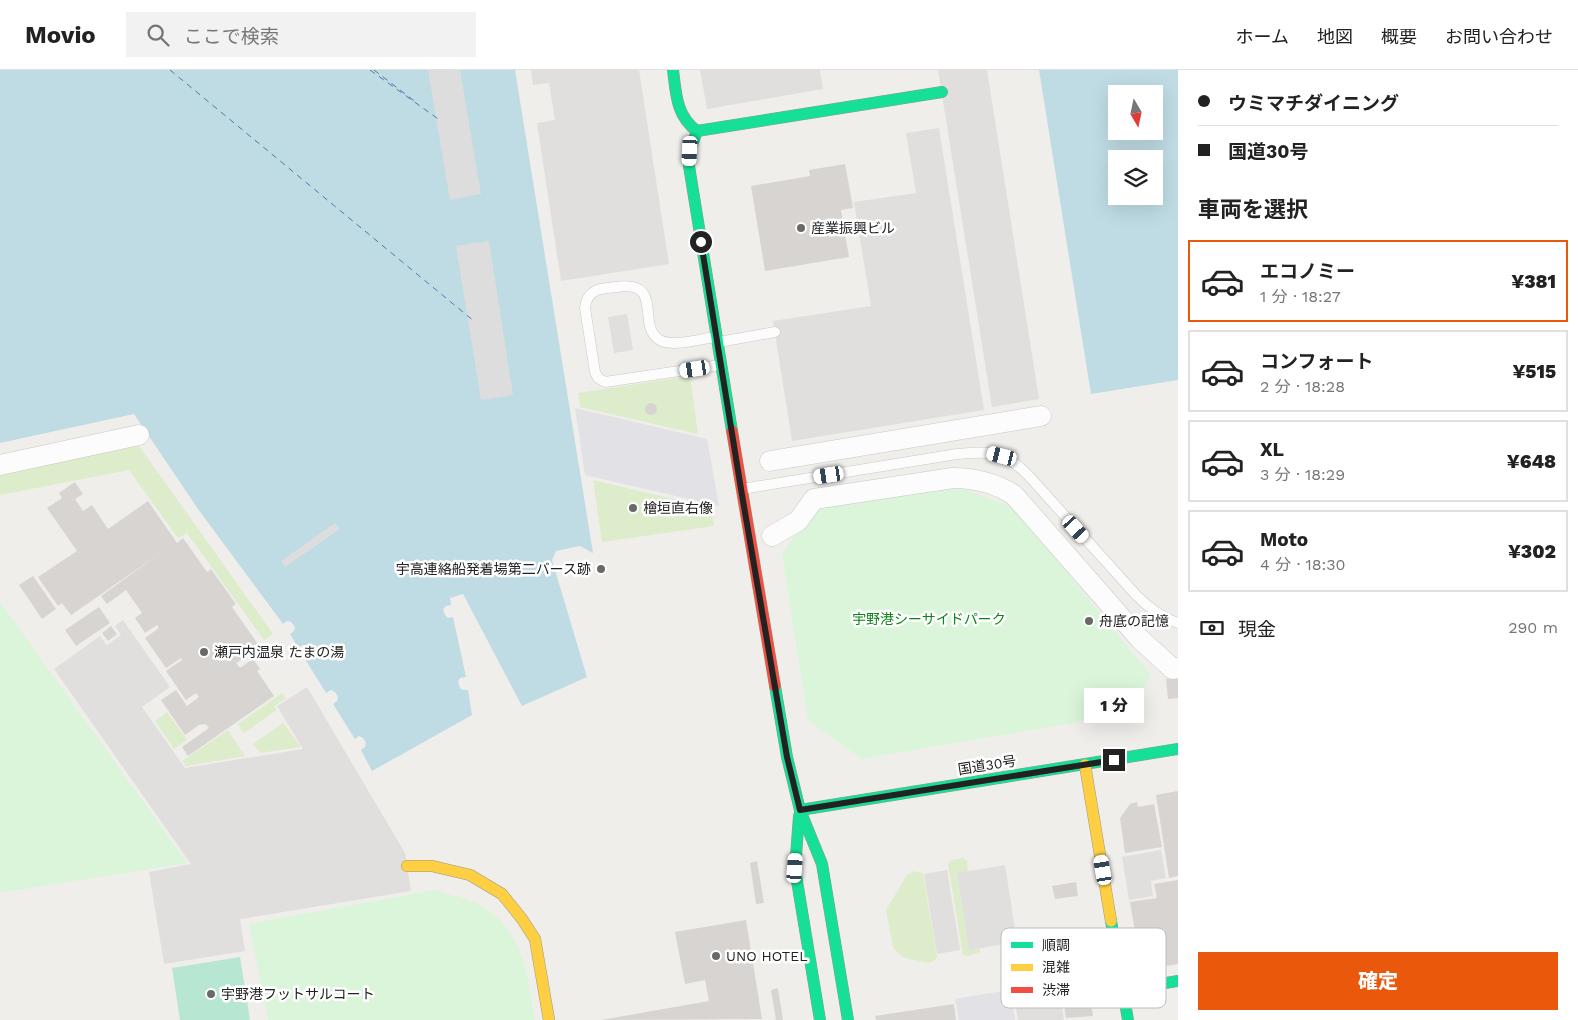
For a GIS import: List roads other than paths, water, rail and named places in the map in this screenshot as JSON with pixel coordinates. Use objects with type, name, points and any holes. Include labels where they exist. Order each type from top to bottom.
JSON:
[{"type":"main road","points":[[673,70],[682,117],[689,126],[697,131],[942,92]]},
{"type":"main road","points":[[697,131],[690,151],[689,166],[741,489],[787,757],[800,810],[822,864],[848,1020]]},
{"type":"main road","name":"国道30号","points":[[800,810],[1178,749]]},
{"type":"main road","points":[[1085,765],[1113,928]]},
{"type":"main road","points":[[800,810],[795,868],[820,1020]]},
{"type":"main road","points":[[407,866],[432,866],[470,875],[502,894],[535,939],[549,1020]]},
{"type":"street","points":[[770,461],[1042,416]]},
{"type":"street","points":[[0,465],[139,435]]},
{"type":"street","points":[[772,536],[798,521],[814,500],[953,478],[969,478],[988,482],[1003,488],[1014,496],[1140,639],[1173,669],[1178,668]]},
{"type":"lane","points":[[721,365],[604,382],[598,378],[595,372],[585,308],[586,300],[591,294],[599,290],[629,285],[640,289],[645,297],[652,332],[658,339],[666,342],[675,343],[775,332]]},
{"type":"lane","points":[[741,489],[957,454],[986,452],[1002,456],[1019,466],[1028,475],[1136,596],[1150,609],[1178,623]]},
{"type":"water","points":[[0,70],[515,70],[593,553],[580,546],[556,551],[552,560],[587,677],[522,706],[463,594],[450,598],[451,605],[443,609],[448,618],[453,617],[466,677],[460,678],[458,682],[460,688],[468,690],[472,715],[372,771],[361,750],[365,747],[366,743],[359,736],[355,739],[333,704],[337,701],[338,697],[335,692],[331,690],[326,693],[305,659],[309,656],[310,652],[307,647],[303,645],[298,648],[290,634],[294,631],[295,627],[291,622],[287,621],[283,624],[198,509],[134,414],[0,443]]},
{"type":"water","points":[[1039,70],[1178,70],[1178,380],[1091,394]]},
{"type":"place","name":"産業振興ビル","points":[[801,228]]},
{"type":"place","name":"檜垣直右像","points":[[633,508]]},
{"type":"place","name":"宇高連絡船発着場第二バース跡","points":[[601,569]]},
{"type":"place","name":"舟底の記憶","points":[[1089,621]]},
{"type":"place","name":"瀬戸内温泉 たまの湯","points":[[204,652]]},
{"type":"place","name":"UNO HOTEL","points":[[716,956]]},
{"type":"place","name":"宇野港フットサルコート","points":[[211,994]]},
{"type":"park label","name":"宇野港シーサイドパーク","points":[[929,619]]}]
